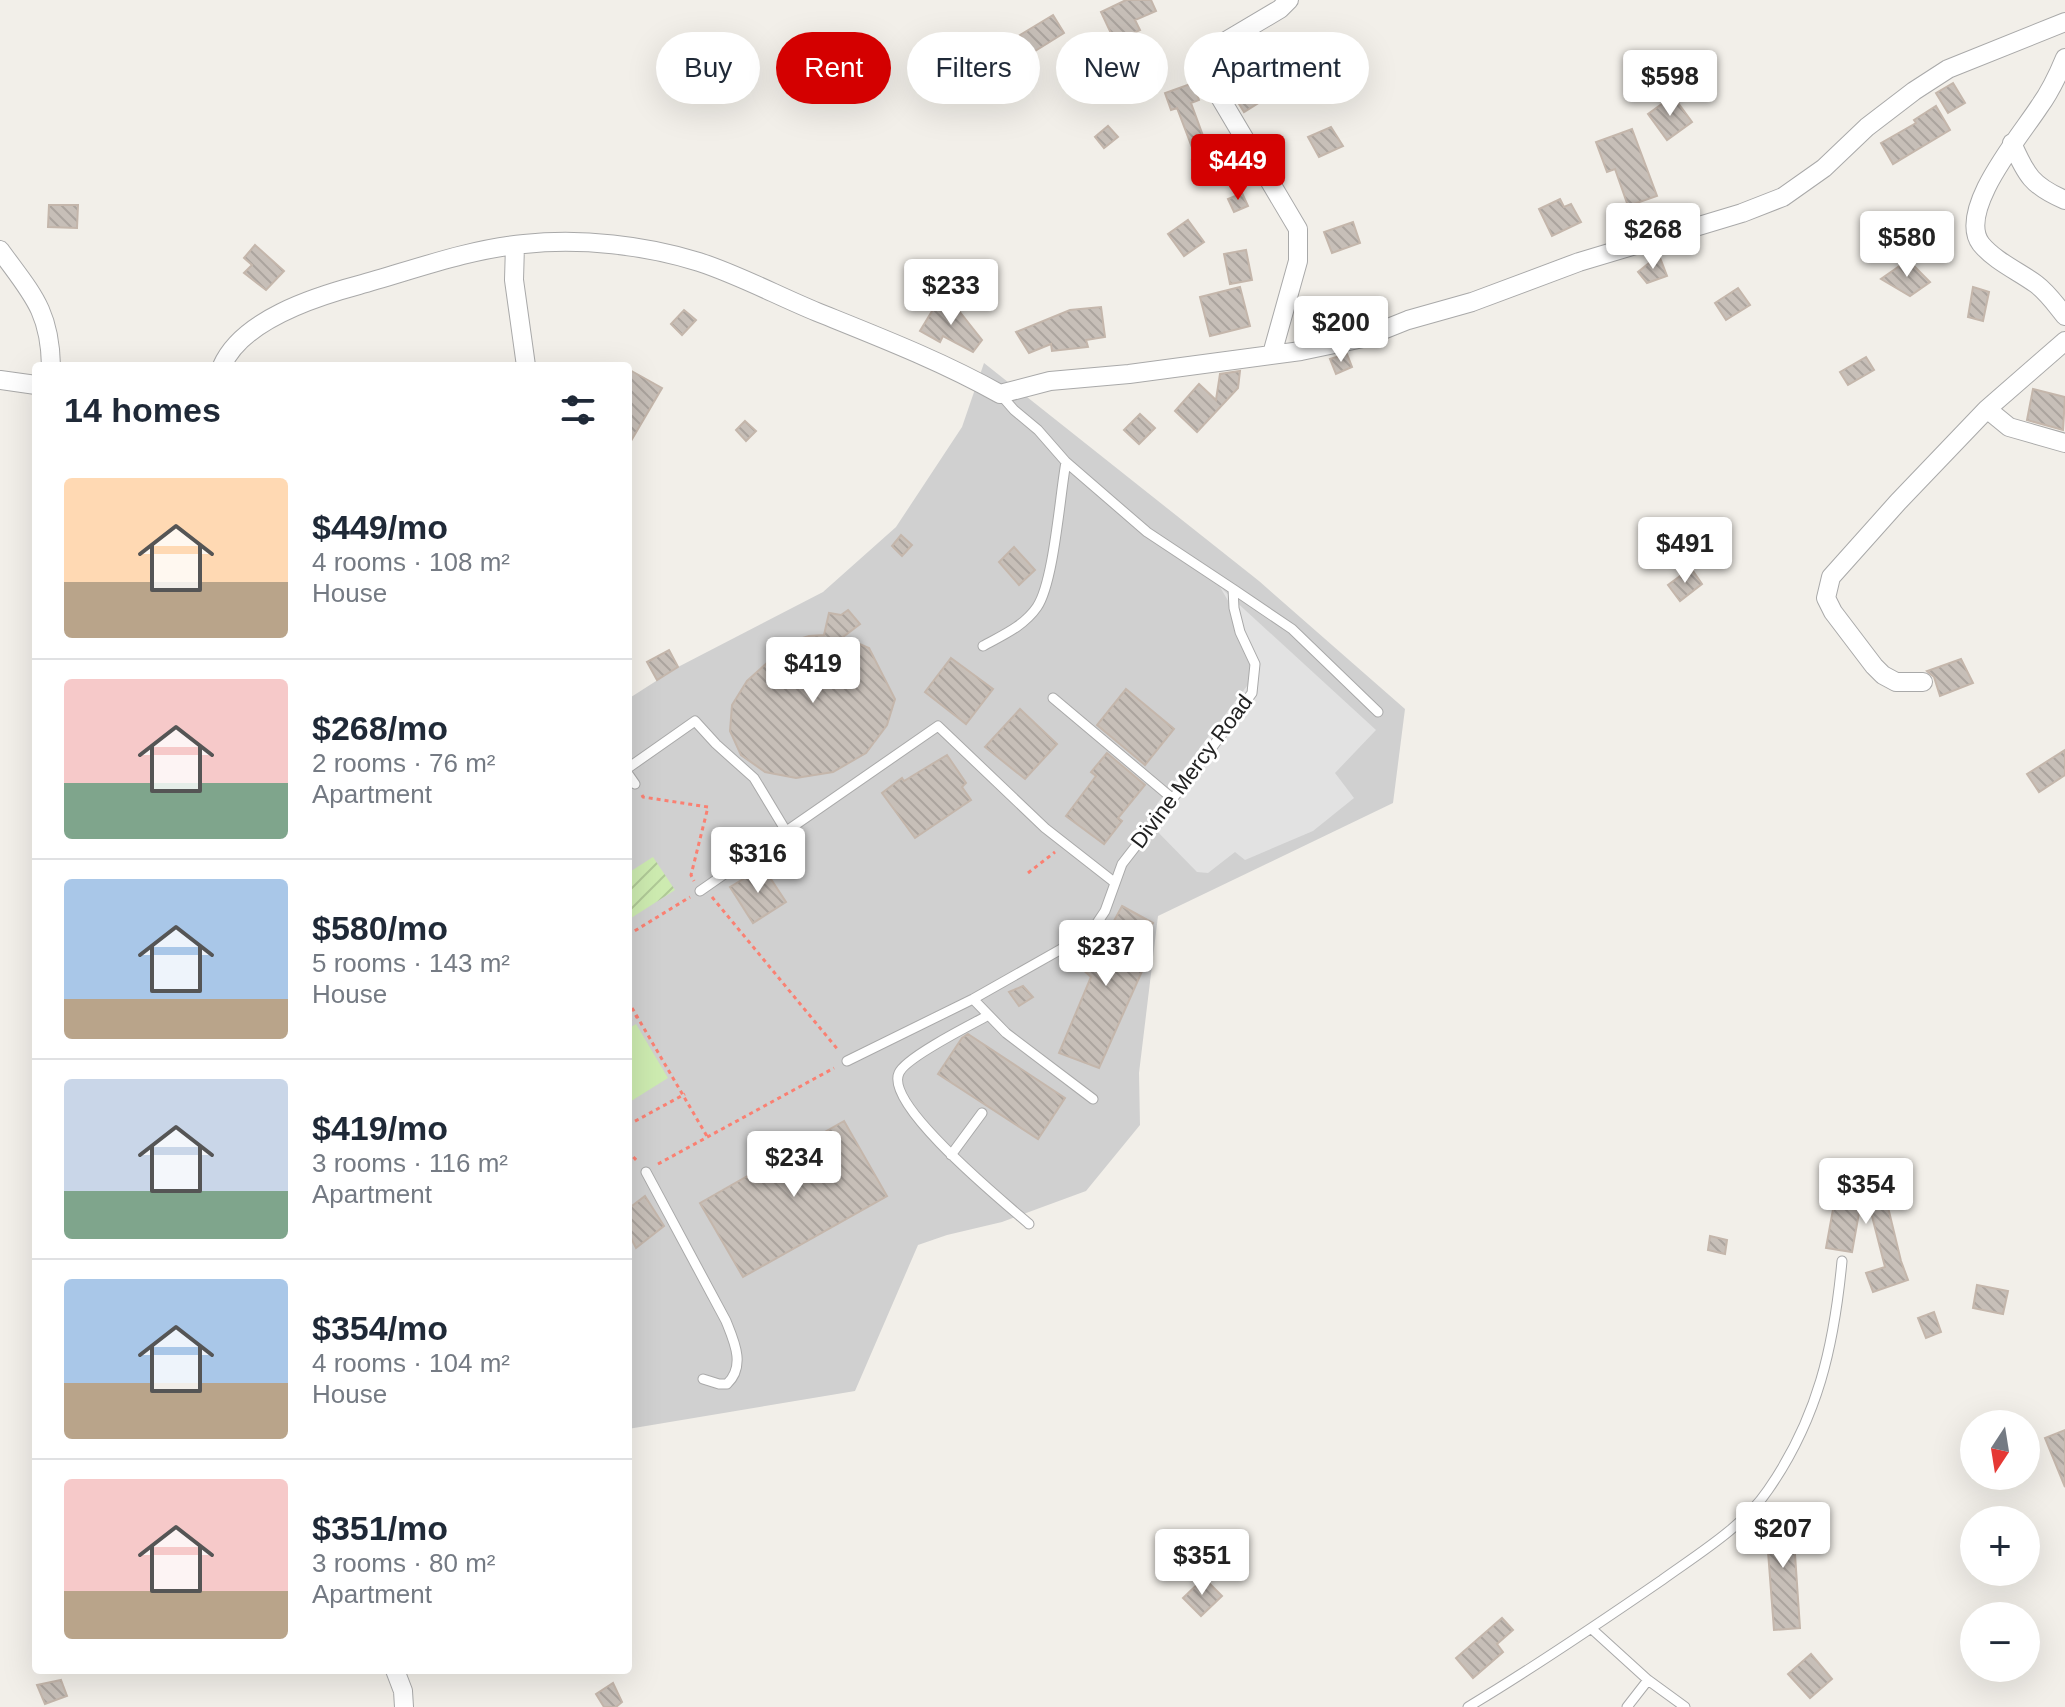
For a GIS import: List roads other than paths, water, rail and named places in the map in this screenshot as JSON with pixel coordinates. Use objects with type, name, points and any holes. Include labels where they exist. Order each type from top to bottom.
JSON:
[{"type":"street","points":[[1272,354],[1298,261],[1298,229],[1202,67],[1204,54],[1280,9],[1289,0]]},
{"type":"street","points":[[225,362],[238,341],[265,321],[297,306],[362,284],[515,245],[587,243],[642,249],[699,262],[909,349],[1000,394],[1050,381],[1129,374],[1301,351],[1363,338],[1579,262],[1700,227],[1783,197],[1824,168],[1867,127],[1948,69],[2065,22]]},
{"type":"street","points":[[2065,58],[2039,109],[2012,143],[1978,210],[1975,229],[1977,238],[1991,254],[2039,287],[2065,316]]},
{"type":"street","points":[[2012,143],[2030,180],[2044,191],[2065,200]]},
{"type":"street","points":[[515,245],[514,280],[525,362]]},
{"type":"street","points":[[0,250],[35,297],[44,316],[51,362]]},
{"type":"street","points":[[1923,682],[1896,682],[1883,675],[1833,612],[1826,598],[1826,588],[1831,577],[1898,502],[1987,409],[2065,341]]},
{"type":"street","points":[[0,380],[32,384]]},
{"type":"street","points":[[1987,409],[2009,427],[2065,443]]},
{"type":"street","points":[[397,1674],[403,1691],[404,1707]]},
{"type":"lane","points":[[1000,394],[1066,462],[1147,532],[1292,629],[1378,712]]},
{"type":"lane","points":[[983,646],[1022,624],[1039,605],[1050,565],[1066,462]]},
{"type":"lane","name":"Divine Mercy Road","points":[[847,1061],[973,999],[1079,939],[1095,926],[1105,911],[1127,855],[1239,712],[1255,683],[1253,658],[1240,632],[1233,589]]},
{"type":"lane","points":[[1053,698],[1173,799]]},
{"type":"lane","points":[[632,768],[695,721],[754,778],[786,831]]},
{"type":"lane","points":[[702,889],[938,726],[1065,845],[1114,882]]},
{"type":"lane","points":[[632,778],[635,784]]},
{"type":"lane","points":[[973,999],[987,1016],[1093,1099]]},
{"type":"lane","points":[[987,1016],[942,1040],[899,1070],[899,1090],[936,1141],[1029,1224]]},
{"type":"lane","points":[[951,1155],[982,1113]]},
{"type":"lane","points":[[646,1172],[726,1321],[735,1344],[734,1378],[727,1384],[703,1379]]},
{"type":"lane","points":[[1468,1707],[1593,1630],[1730,1529],[1768,1491],[1820,1391],[1837,1311],[1842,1261]]},
{"type":"lane","points":[[1593,1630],[1648,1680],[1685,1707]]},
{"type":"lane","points":[[1627,1707],[1648,1680]]}]
